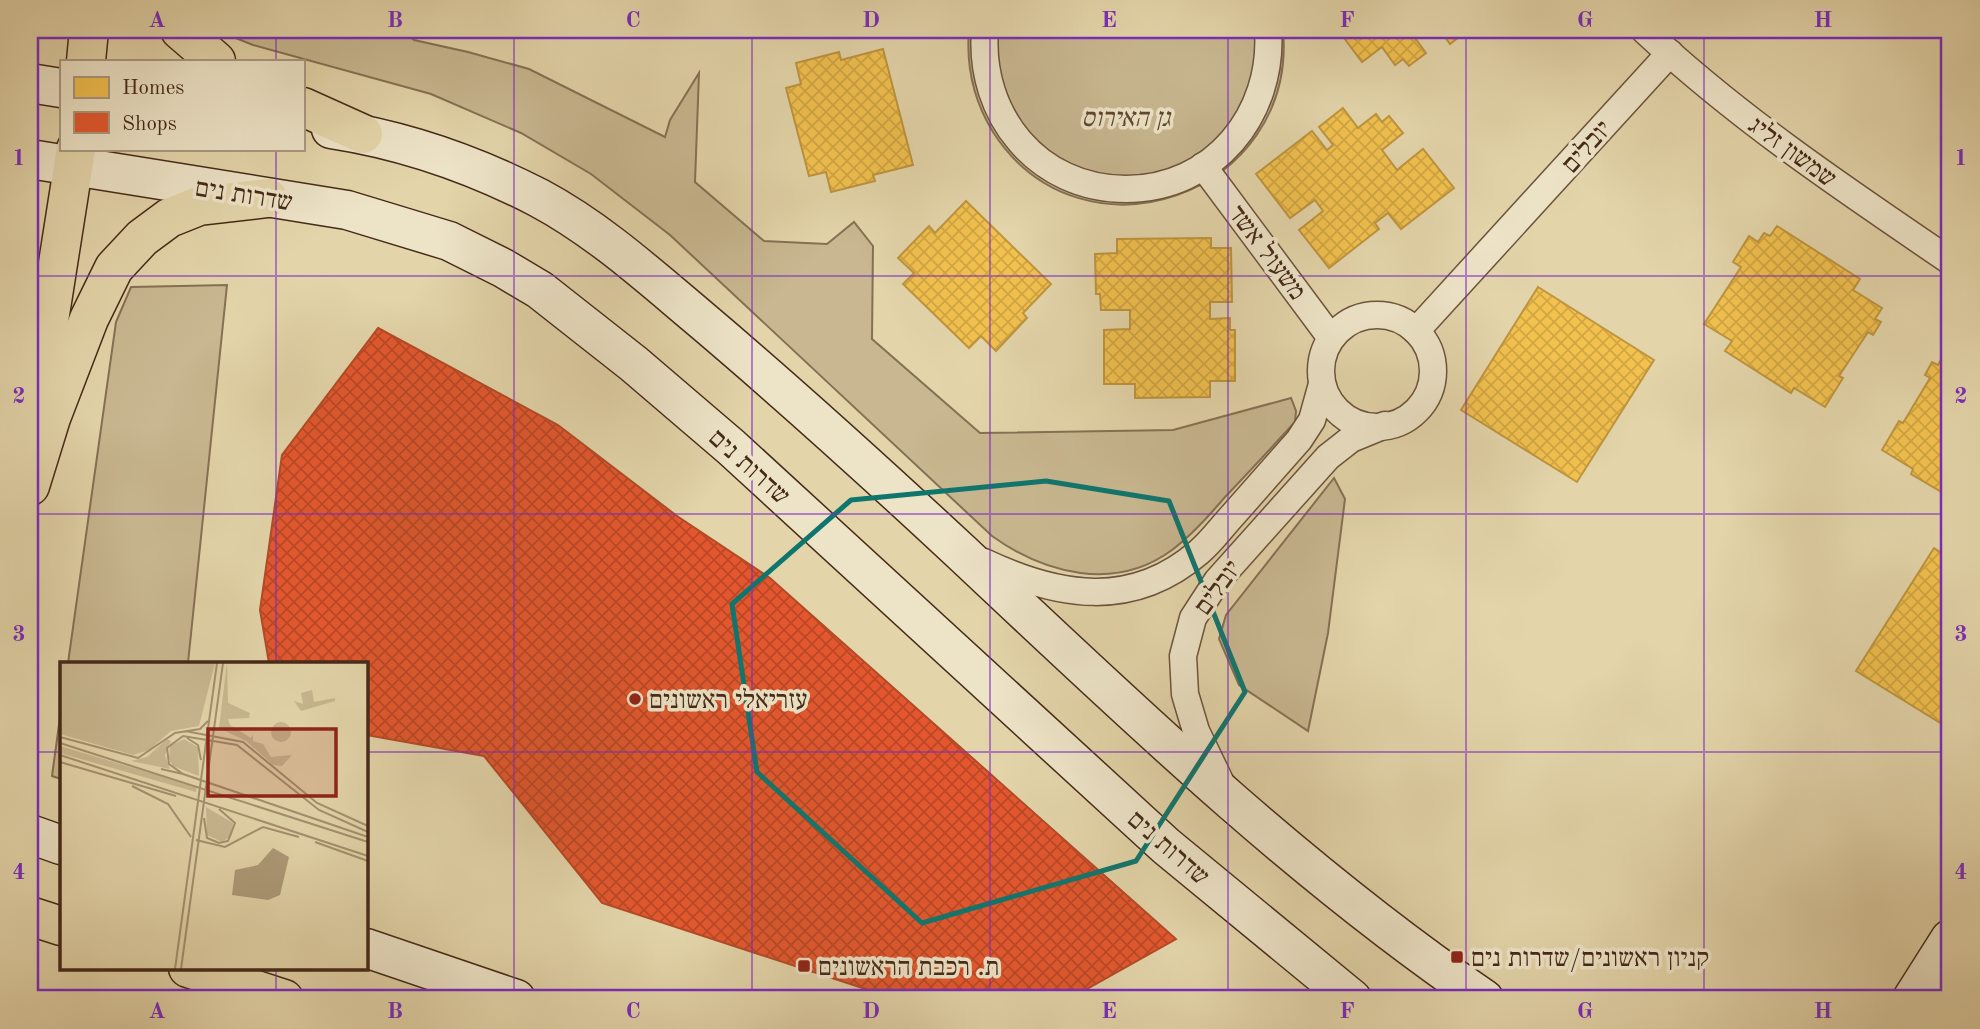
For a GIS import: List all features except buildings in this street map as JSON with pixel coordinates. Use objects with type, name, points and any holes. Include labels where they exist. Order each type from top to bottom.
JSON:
[{"type":"main road","points":[[86,60],[89,30]]},
{"type":"main road","points":[[180,30],[215,60]]},
{"type":"main road","points":[[30,83],[60,88]]},
{"type":"main road","points":[[304,107],[363,134]]},
{"type":"main road","points":[[304,124],[363,134],[480,170],[541,199],[585,226],[783,389],[1233,804],[1420,956],[1484,999]]},
{"type":"main road","points":[[30,446],[75,158]]},
{"type":"main road","name":"שדרות נים","points":[[30,159],[75,158],[268,198],[347,210],[449,241],[540,289],[634,364],[731,447],[1166,846],[1352,999]]},
{"type":"main road","points":[[30,486],[51,418],[89,319],[114,268],[142,238],[169,218],[199,206],[268,198]]},
{"type":"main road","points":[[30,834],[60,845]]},
{"type":"main road","points":[[30,916],[60,926]]},
{"type":"main road","points":[[1912,999],[1950,939]]},
{"type":"main road","points":[[368,949],[516,999]]},
{"type":"main road","points":[[194,970],[284,999]]},
{"type":"street","points":[[985,30],[985,70],[999,112],[1025,147],[1060,173],[1103,187],[1126,189],[1171,182],[1203,166],[1227,147],[1253,112],[1267,70],[1268,30]]},
{"type":"street","name":"שמשון זליג","points":[[1644,30],[1745,116],[1802,159],[1950,261]]},
{"type":"street","name":"יובלים","points":[[1416,331],[1670,53]]},
{"type":"street","name":"משעול אשד","points":[[1203,166],[1331,338]]},
{"type":"street","points":[[1376,315],[1394,318],[1416,331],[1430,353],[1433,371],[1430,388],[1416,410],[1402,420],[1385,425],[1367,425],[1344,415],[1331,404],[1322,384],[1322,362],[1331,338],[1351,321],[1376,315]]},
{"type":"street","name":"יובלים","points":[[958,550],[1030,582],[1071,592],[1121,590],[1168,574],[1202,550],[1299,440],[1312,420],[1322,384]]},
{"type":"street","name":"יובלים","points":[[1233,804],[1204,750],[1185,694],[1183,656],[1193,618],[1217,580],[1328,457],[1351,439],[1385,425]]},
{"type":"highlighted area","points":[[1046,481],[1169,501],[1245,692],[1136,861],[922,923],[757,772],[732,604],[851,500]]},
{"type":"green space","points":[[216,30],[404,30],[414,40],[529,69],[665,137],[670,120],[699,73],[695,182],[764,241],[827,244],[854,222],[873,246],[872,339],[980,433],[1173,430],[1291,398],[1296,411],[1295,422],[1193,532],[1172,550],[1150,563],[1127,571],[1104,574],[1080,573],[1034,560],[992,536],[670,235],[591,174],[521,133],[431,94],[253,45]]},
{"type":"green space","name":"גן האירוס","points":[[969,30],[1283,30],[1278,87],[1257,135],[1221,171],[1177,195],[1128,204],[1078,198],[1032,174],[993,132],[976,96],[969,57]]},
{"type":"green space","points":[[227,285],[188,662],[68,662],[116,322],[131,287]]},
{"type":"green space","points":[[1334,478],[1345,499],[1328,633],[1308,731],[1239,685],[1219,639],[1226,615]]},
{"type":"green space","points":[[60,717],[60,779],[52,776]]},
{"type":"place","name":"עזריאלי ראשונים","points":[[635,699]]},
{"type":"place","name":"קניון ראשונים/שדרות נים","points":[[1457,957]]},
{"type":"place","name":"ת. רכבת הראשונים","points":[[804,966]]}]
